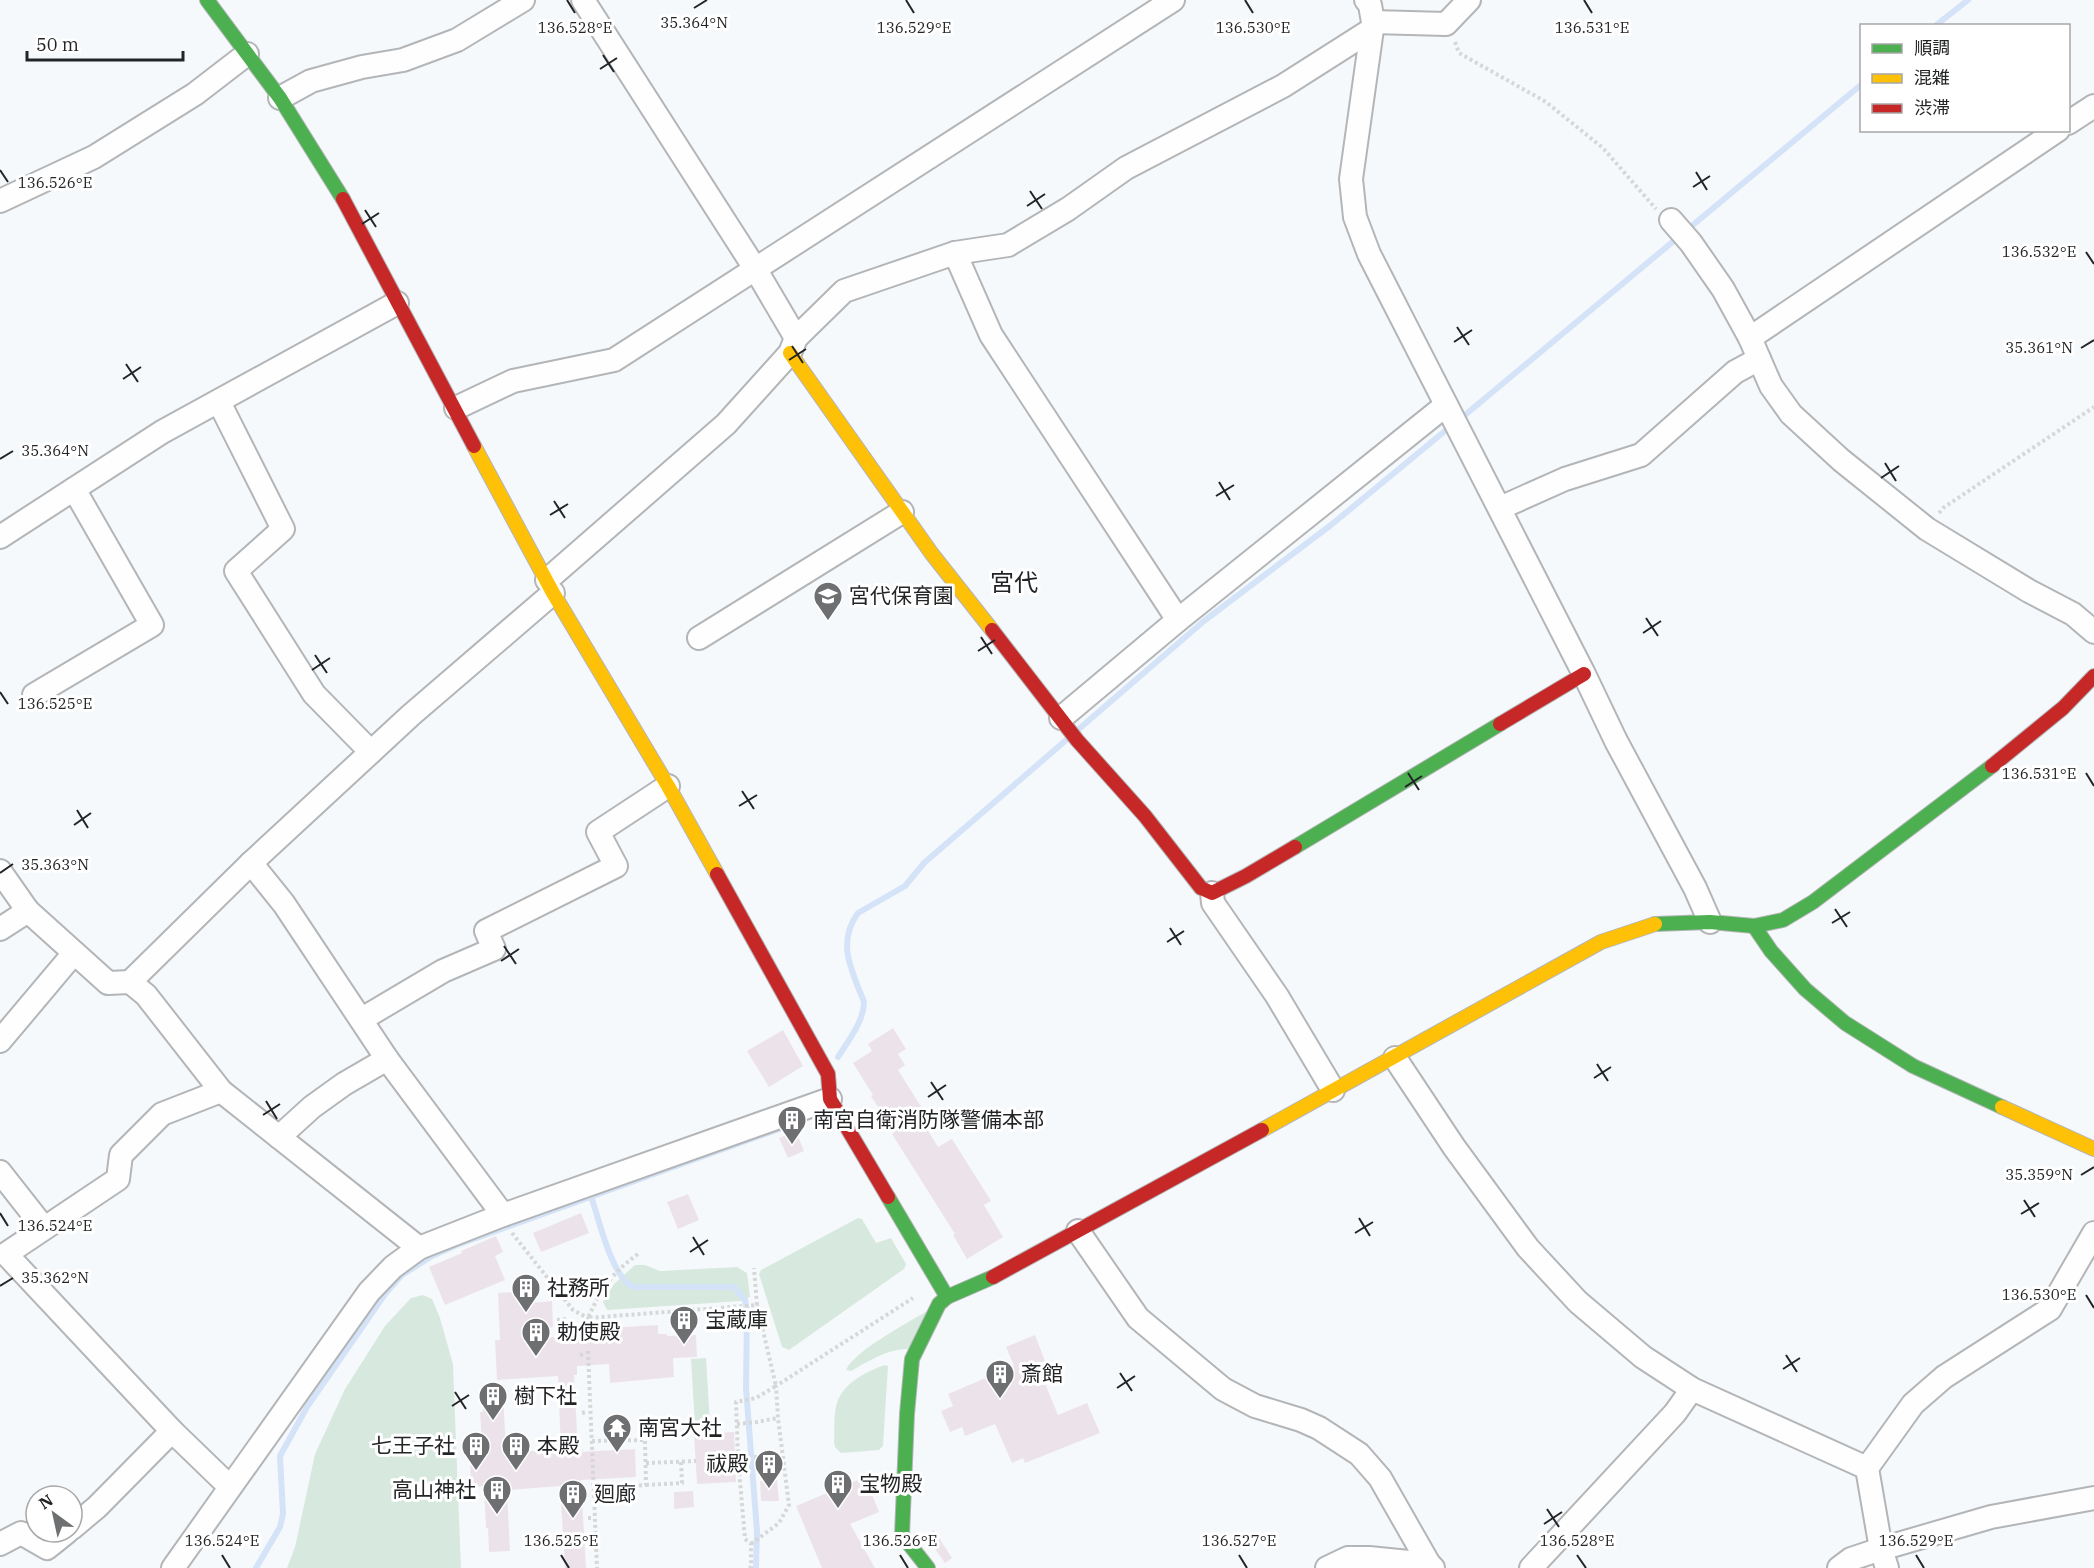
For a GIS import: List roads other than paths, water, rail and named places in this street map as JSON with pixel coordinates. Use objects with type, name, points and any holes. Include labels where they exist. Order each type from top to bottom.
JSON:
[{"type":"street","points":[[207,0],[280,98],[332,179],[550,587],[668,786],[828,1074],[830,1100],[947,1297]]},
{"type":"street","points":[[280,98],[311,81],[362,67],[403,60],[457,40],[523,0]]},
{"type":"street","points":[[583,0],[756,270],[793,345],[902,512],[1077,740],[1145,816],[1201,888],[1212,893]]},
{"type":"street","points":[[456,408],[513,381],[614,360],[1173,0]]},
{"type":"street","points":[[1366,0],[1370,5],[1372,26],[1351,178],[1355,217],[1369,255],[1500,508],[1616,741],[1695,888],[1710,922]]},
{"type":"street","points":[[130,982],[251,863],[726,424],[793,345],[844,291],[955,254],[1008,245],[1068,209],[1126,168],[1283,86],[1372,26],[1446,24],[1468,0]]},
{"type":"street","points":[[0,201],[94,158],[195,94],[247,54]]},
{"type":"street","points":[[2070,122],[2094,106]]},
{"type":"street","points":[[1750,338],[2055,132]]},
{"type":"street","points":[[1671,220],[1691,243],[1723,289],[1750,338],[1771,386],[1791,414],[1841,460],[1927,529],[2029,591],[2073,614],[2094,632]]},
{"type":"street","points":[[955,254],[991,335],[1178,620]]},
{"type":"street","points":[[0,537],[162,432],[397,303]]},
{"type":"street","points":[[1500,508],[1565,479],[1641,455],[1735,372],[1760,359]]},
{"type":"street","points":[[219,402],[283,529],[236,571],[314,694],[371,752]]},
{"type":"street","points":[[1064,722],[1178,620],[1452,418]]},
{"type":"street","points":[[34,695],[152,625],[74,489]]},
{"type":"street","points":[[699,638],[902,512]]},
{"type":"street","points":[[1212,893],[1246,876],[1584,674]]},
{"type":"street","points":[[928,1568],[902,1535],[907,1414],[912,1359],[939,1304],[947,1297],[988,1279],[1078,1231],[1395,1058],[1601,942],[1654,924],[1710,922],[1754,926],[1783,920],[1813,902],[2027,739],[2063,708],[2094,676]]},
{"type":"street","points":[[362,1019],[443,971],[494,949],[486,931],[615,866],[598,832],[668,786]]},
{"type":"street","points":[[251,863],[284,904],[387,1059],[508,1224]]},
{"type":"street","points":[[0,871],[28,910],[108,983],[130,982],[146,995],[221,1091],[419,1248]]},
{"type":"street","points":[[1212,893],[1213,903],[1277,996],[1333,1090]]},
{"type":"street","points":[[0,929],[28,910]]},
{"type":"street","points":[[1754,926],[1771,951],[1805,989],[1845,1023],[1913,1066],[2094,1149]]},
{"type":"street","points":[[0,1041],[74,953]]},
{"type":"street","points":[[1395,1058],[1454,1147],[1528,1248],[1578,1302],[1643,1357],[1692,1389],[1867,1468]]},
{"type":"street","points":[[279,1137],[312,1107],[344,1084],[387,1059]]},
{"type":"street","points":[[221,1091],[162,1114],[122,1155],[118,1179],[6,1254],[172,1431],[230,1487]]},
{"type":"street","points":[[173,1568],[369,1292],[393,1267],[419,1248],[508,1224],[830,1100]]},
{"type":"street","points":[[0,1172],[44,1228]]},
{"type":"street","points":[[1078,1231],[1137,1318],[1223,1389],[1255,1406],[1319,1428],[1359,1454],[1380,1478],[1431,1566]]},
{"type":"street","points":[[1884,1558],[1867,1468],[1913,1404],[1944,1377],[2050,1309],[2094,1233]]},
{"type":"street","points":[[1532,1568],[1676,1413],[1692,1389]]},
{"type":"street","points":[[84,1518],[172,1431]]},
{"type":"street","points":[[1839,1568],[1851,1559],[1884,1558],[1991,1517],[2094,1498]]},
{"type":"street","points":[[0,1544],[21,1533],[24,1535]]},
{"type":"street","points":[[1327,1568],[1348,1558],[1369,1558],[1431,1566]]},
{"type":"waterway","points":[[1938,24],[1968,0]]},
{"type":"waterway","points":[[1459,420],[1860,86]]},
{"type":"waterway","points":[[1080,728],[1204,621],[1331,525],[1451,426]]},
{"type":"waterway","points":[[838,1057],[855,1031],[864,1002],[851,968],[847,946],[851,924],[858,913],[905,886],[924,863],[1065,741]]},
{"type":"waterway","points":[[256,1568],[280,1527],[283,1514],[280,1456],[307,1407],[385,1294],[402,1275],[432,1256],[457,1245],[790,1125]]},
{"type":"waterway","points":[[591,1196],[612,1259],[625,1281],[633,1287],[734,1287],[745,1300],[747,1311],[746,1388],[757,1531],[756,1568]]},
{"type":"place","name":"宮代保育園","points":[[828,622]]},
{"type":"place","name":"南宮自衛消防隊警備本部","points":[[792,1146]]},
{"type":"place","name":"社務所","points":[[526,1314]]},
{"type":"place","name":"宝蔵庫","points":[[684,1346]]},
{"type":"place","name":"勅使殿","points":[[536,1358]]},
{"type":"place","name":"斎館","points":[[1000,1400]]},
{"type":"place","name":"樹下社","points":[[493,1422]]},
{"type":"place","name":"南宮大社","points":[[617,1454]]},
{"type":"place","name":"七王子社","points":[[476,1472]]},
{"type":"place","name":"本殿","points":[[516,1472]]},
{"type":"place","name":"祓殿","points":[[769,1490]]},
{"type":"place","name":"宝物殿","points":[[838,1510]]},
{"type":"place","name":"高山神社","points":[[497,1516]]},
{"type":"place","name":"廻廊","points":[[573,1520]]},
{"type":"district","name":"宮代","points":[[1014,583]]}]
